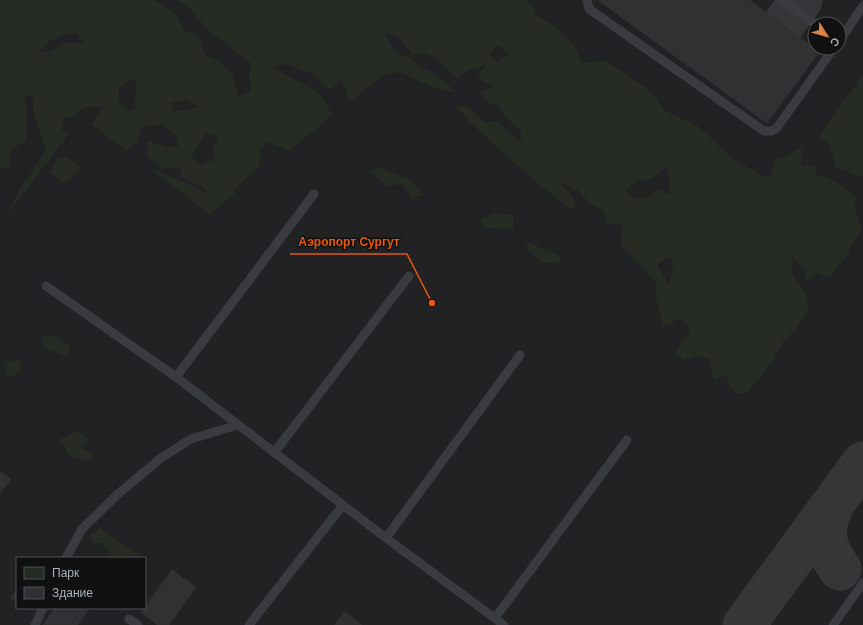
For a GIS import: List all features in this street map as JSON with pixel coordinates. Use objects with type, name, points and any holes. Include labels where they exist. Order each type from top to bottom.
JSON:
[{"type":"lane","points":[[587,0],[589,9],[764,131],[776,129],[828,56]]},
{"type":"lane","points":[[782,0],[807,18]]},
{"type":"lane","points":[[847,29],[863,6]]},
{"type":"lane","points":[[176,377],[314,194]]},
{"type":"lane","points":[[274,453],[409,276]]},
{"type":"lane","points":[[46,286],[176,377],[386,538],[504,625]]},
{"type":"lane","points":[[386,538],[520,355]]},
{"type":"lane","points":[[67,557],[82,529],[118,494],[161,458],[191,439],[238,425]]},
{"type":"lane","points":[[495,618],[627,440]]},
{"type":"lane","points":[[249,625],[343,505]]},
{"type":"lane","points":[[833,625],[863,584]]},
{"type":"lane","points":[[35,625],[43,609]]},
{"type":"lane","points":[[129,619],[138,625]]},
{"type":"shaded area","points":[[0,0],[863,0],[863,625],[0,625]]},
{"type":"green space","points":[[0,0],[157,1],[177,16],[184,30],[199,38],[206,56],[215,59],[232,73],[238,97],[251,92],[249,75],[251,63],[208,30],[186,5],[176,0],[524,0],[532,5],[535,14],[556,27],[575,46],[582,63],[604,60],[647,88],[665,111],[698,126],[731,157],[762,176],[771,175],[774,161],[789,155],[802,147],[801,165],[815,165],[817,177],[824,176],[837,182],[856,197],[855,210],[862,228],[845,258],[829,277],[817,273],[806,282],[804,268],[793,259],[792,274],[807,295],[808,313],[790,335],[783,341],[773,361],[748,392],[738,394],[727,383],[728,376],[714,379],[708,359],[698,355],[684,360],[675,352],[691,331],[683,318],[663,326],[656,299],[655,281],[621,246],[623,225],[606,223],[604,211],[590,204],[579,191],[559,181],[577,203],[570,210],[496,147],[455,106],[469,107],[485,122],[498,122],[521,142],[521,131],[505,117],[499,107],[490,103],[478,92],[495,87],[483,81],[478,75],[486,65],[470,69],[456,78],[442,64],[431,56],[419,53],[412,54],[399,37],[385,33],[393,49],[415,62],[422,69],[434,73],[444,80],[456,92],[440,90],[400,72],[382,76],[350,102],[342,81],[329,90],[314,75],[287,64],[273,68],[318,92],[333,115],[289,151],[269,142],[261,148],[259,167],[235,189],[234,195],[210,214],[145,165],[207,194],[201,186],[182,177],[179,167],[163,169],[147,156],[148,141],[167,148],[179,146],[175,134],[162,124],[141,127],[137,142],[127,151],[91,124],[104,107],[85,107],[72,116],[63,118],[62,130],[68,135],[5,218],[19,191],[46,150],[33,112],[34,97],[24,95],[27,113],[26,140],[11,150],[9,168],[0,168]],"holes":[[[76,33],[84,43],[63,43],[52,51],[38,53],[55,38]],[[498,45],[509,54],[496,62],[489,53]],[[136,78],[135,108],[129,111],[118,102],[119,86]],[[187,100],[200,107],[173,112],[170,102]],[[206,133],[218,138],[212,149],[216,159],[201,165],[191,156]],[[668,167],[670,194],[658,190],[650,196],[636,199],[626,191],[639,179],[649,180]],[[671,257],[673,271],[668,285],[657,264]]]},
{"type":"green space","points":[[863,74],[863,177],[836,168],[830,145],[819,136]]},
{"type":"green space","points":[[66,157],[81,168],[71,179],[61,182],[49,172],[57,160]]},
{"type":"green space","points":[[377,167],[411,180],[424,195],[412,197],[402,184],[388,186],[372,173]]},
{"type":"green space","points":[[495,213],[514,216],[513,229],[495,228],[485,230],[480,219]]},
{"type":"green space","points":[[528,242],[561,257],[558,263],[541,262],[526,249]]},
{"type":"green space","points":[[53,335],[69,344],[68,356],[45,349],[41,337]]},
{"type":"green space","points":[[20,359],[21,371],[11,377],[5,372],[7,363]]},
{"type":"green space","points":[[78,431],[90,439],[79,447],[92,453],[92,462],[69,456],[60,439]]},
{"type":"green space","points":[[100,528],[140,557],[113,557],[102,543],[93,543],[90,536]]},
{"type":"building","points":[[598,0],[749,0],[807,43],[807,56],[816,56],[767,123]]},
{"type":"building","points":[[0,471],[11,479],[0,493]]},
{"type":"building","points":[[172,570],[196,587],[169,625],[158,625],[141,612],[143,609],[146,609],[146,605]]},
{"type":"building","points":[[16,591],[16,601],[11,598]]},
{"type":"building","points":[[54,609],[89,609],[77,625],[43,625]]},
{"type":"building","points":[[344,612],[362,625],[335,625]]},
{"type":"taxiway","points":[[783,25],[801,0]]},
{"type":"taxiway","points":[[744,625],[863,463]]},
{"type":"taxiway","points":[[832,506],[826,523],[826,539],[830,553],[840,569]]},
{"type":"place","name":"Аэропорт Сургут","points":[[432,303]]}]
